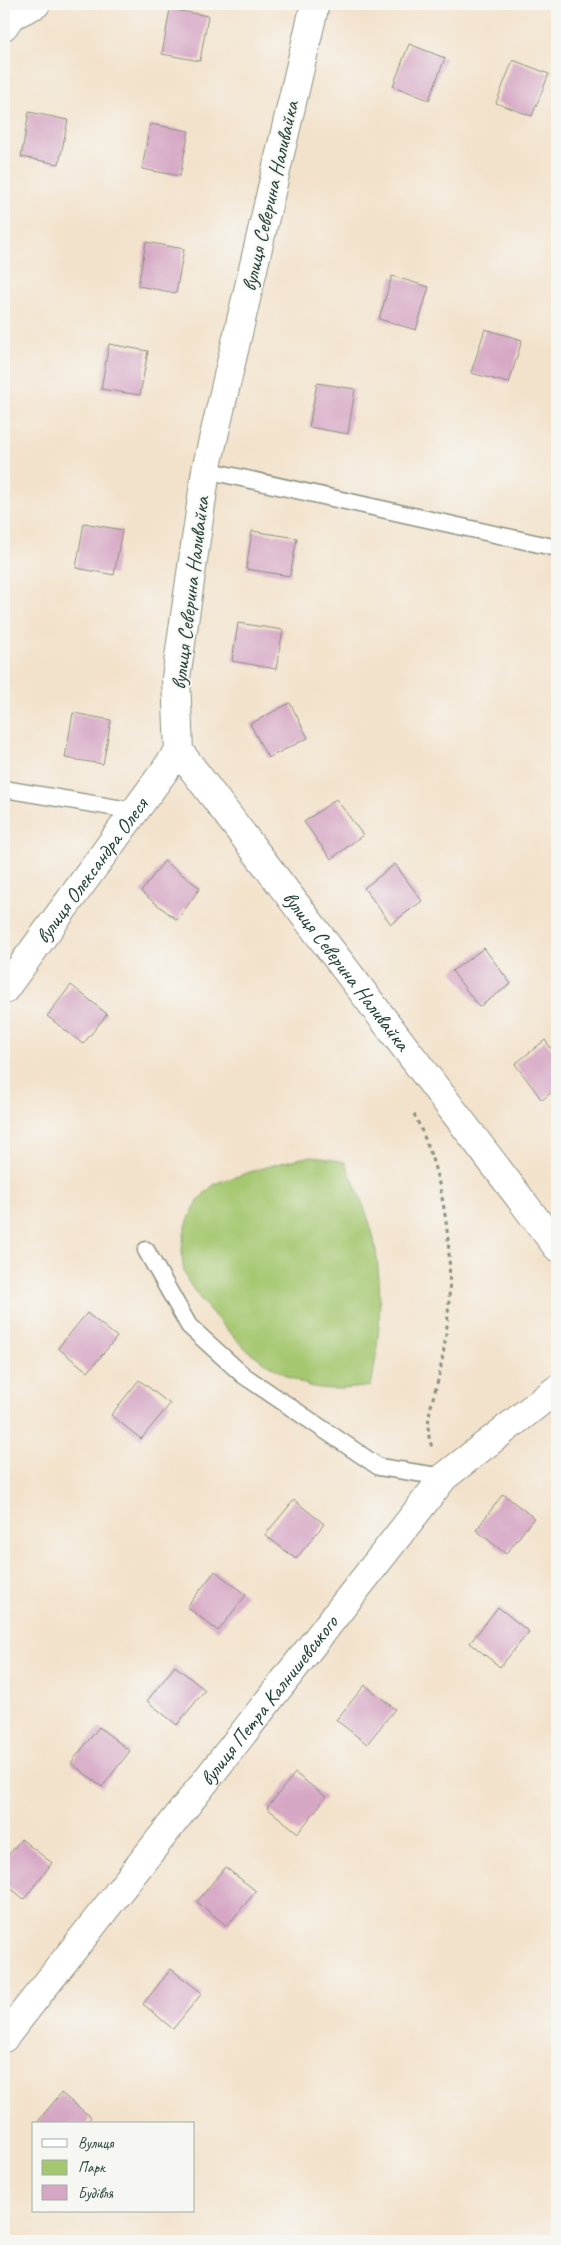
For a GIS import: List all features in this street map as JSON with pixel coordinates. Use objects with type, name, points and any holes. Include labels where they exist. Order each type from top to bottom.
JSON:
[{"type":"street","points":[[4,26],[11,16],[36,4]]},
{"type":"street","name":"вулиця Северина Наливайка","points":[[315,4],[206,470],[176,678],[179,751],[557,1246]]},
{"type":"street","name":"вулиця Олександра Олеся","points":[[4,990],[179,751]]},
{"type":"street","name":"вулиця Петра Калнишевського","points":[[4,2038],[444,1477],[557,1389]]},
{"type":"lane","points":[[206,470],[557,548]]},
{"type":"lane","points":[[4,789],[135,811]]},
{"type":"lane","points":[[146,1250],[189,1326],[243,1375],[379,1468],[444,1477]]},
{"type":"path","points":[[411,1107],[428,1142],[441,1189],[448,1243],[449,1303],[442,1357],[428,1415],[430,1444],[444,1477]]},
{"type":"green space","points":[[312,1156],[345,1162],[373,1234],[380,1298],[377,1351],[371,1386],[336,1389],[314,1387],[278,1370],[251,1353],[231,1334],[194,1291],[185,1274],[182,1251],[183,1238],[191,1214],[205,1193],[221,1181]]},
{"type":"building","points":[[170,9],[208,16],[200,61],[162,54]]},
{"type":"building","points":[[409,44],[445,58],[429,100],[393,86]]},
{"type":"building","points":[[513,60],[549,74],[532,116],[496,103]]},
{"type":"building","points":[[29,112],[68,120],[59,164],[21,157]]},
{"type":"building","points":[[150,124],[189,131],[180,176],[142,169]]},
{"type":"building","points":[[146,242],[184,249],[176,293],[138,286]]},
{"type":"building","points":[[392,276],[429,287],[416,330],[379,319]]},
{"type":"building","points":[[485,329],[522,340],[509,383],[471,373]]},
{"type":"building","points":[[109,344],[148,351],[140,395],[101,389]]},
{"type":"building","points":[[317,383],[355,389],[348,434],[309,427]]},
{"type":"building","points":[[84,523],[122,530],[114,575],[76,568]]},
{"type":"building","points":[[252,531],[297,538],[290,576],[246,569]]},
{"type":"building","points":[[238,623],[283,630],[276,669],[232,661]]},
{"type":"building","points":[[290,703],[308,738],[268,758],[250,724]]},
{"type":"building","points":[[73,713],[111,720],[103,764],[65,758]]},
{"type":"building","points":[[336,799],[363,835],[331,859],[304,822]]},
{"type":"building","points":[[164,861],[200,888],[177,920],[141,892]]},
{"type":"building","points":[[395,864],[422,901],[391,924],[364,888]]},
{"type":"building","points":[[484,948],[511,984],[479,1007],[452,971]]},
{"type":"building","points":[[71,985],[107,1014],[83,1044],[47,1016]]},
{"type":"building","points":[[545,1040],[557,1057],[557,1088],[542,1100],[515,1064]]},
{"type":"building","points":[[87,1313],[117,1337],[88,1372],[58,1348]]},
{"type":"building","points":[[139,1380],[170,1404],[141,1439],[111,1415]]},
{"type":"building","points":[[503,1494],[534,1518],[506,1554],[476,1530]]},
{"type":"building","points":[[294,1500],[324,1524],[296,1559],[265,1535]]},
{"type":"building","points":[[215,1571],[246,1595],[218,1631],[187,1607]]},
{"type":"building","points":[[498,1607],[529,1632],[500,1667],[470,1643]]},
{"type":"building","points":[[175,1666],[205,1690],[177,1725],[147,1701]]},
{"type":"building","points":[[365,1685],[395,1709],[367,1744],[336,1720]]},
{"type":"building","points":[[99,1727],[130,1751],[102,1787],[71,1763]]},
{"type":"building","points":[[295,1773],[326,1797],[298,1833],[267,1808]]},
{"type":"building","points":[[21,1839],[52,1863],[24,1899],[4,1883],[4,1861]]},
{"type":"building","points":[[225,1867],[256,1891],[227,1926],[197,1902]]},
{"type":"building","points":[[171,1969],[202,1993],[173,2029],[143,2004]]},
{"type":"building","points":[[61,2093],[91,2117],[87,2122],[38,2122]]}]
